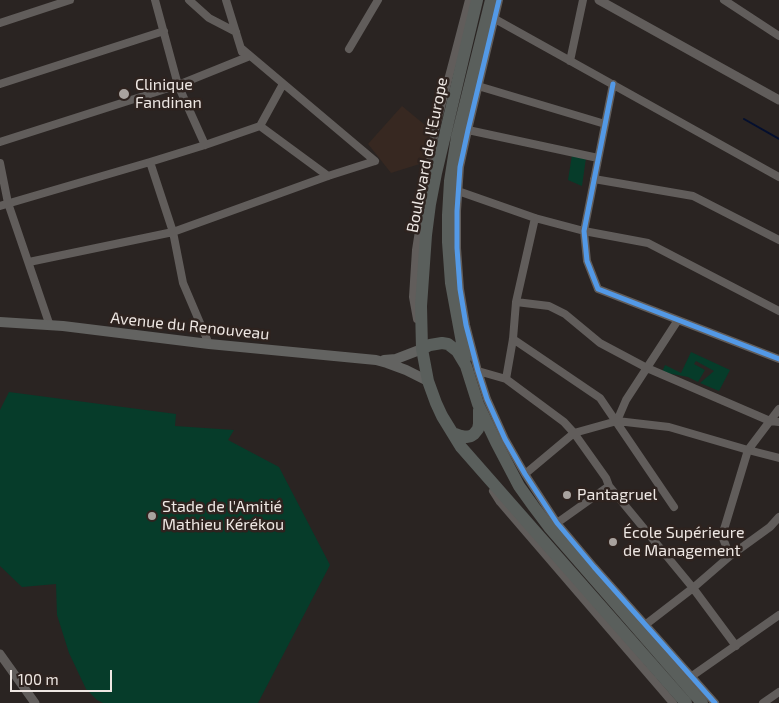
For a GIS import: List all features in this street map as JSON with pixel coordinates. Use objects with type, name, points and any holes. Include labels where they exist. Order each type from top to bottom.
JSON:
[{"type":"highway","name":"Boulevard de l’Europe","points":[[477,0],[436,173],[426,235],[421,306],[422,343],[428,382],[442,416],[461,447],[686,703]]},
{"type":"highway","name":"Boulevard de l’Europe","points":[[472,368],[451,283],[448,242],[450,181],[459,129],[492,0]]},
{"type":"highway","points":[[422,343],[436,344],[442,342],[448,344],[472,368],[478,404],[478,429],[474,434],[466,437],[453,433]]},
{"type":"highway","points":[[478,404],[509,468],[534,507],[549,527],[702,703]]},
{"type":"main road","name":"Avenue du Renouveau","points":[[0,322],[63,326],[208,344],[376,360],[396,359],[422,343]]},
{"type":"main road","name":"Avenue du Renouveau","points":[[376,360],[406,370],[428,382]]},
{"type":"street","points":[[0,23],[47,3],[70,0]]},
{"type":"street","points":[[155,0],[178,85],[205,145]]},
{"type":"street","points":[[189,0],[209,18],[236,32]]},
{"type":"street","points":[[29,262],[172,232],[375,161],[283,84],[247,57],[241,48],[226,0]]},
{"type":"street","points":[[349,49],[378,0]]},
{"type":"street","points":[[422,343],[413,297],[416,250],[435,130],[469,0]]},
{"type":"street","points":[[499,0],[460,167],[458,191],[456,232],[460,288],[472,368],[504,439],[557,523],[715,703]]},
{"type":"street","points":[[570,61],[583,0]]},
{"type":"street","points":[[599,0],[779,100]]},
{"type":"street","points":[[724,0],[779,36]]},
{"type":"street","points":[[495,19],[779,177]]},
{"type":"street","points":[[0,84],[164,31]]},
{"type":"street","points":[[0,142],[178,85],[247,57]]},
{"type":"street","points":[[4,204],[150,162],[260,126],[283,84]]},
{"type":"street","points":[[613,84],[584,231],[587,261],[598,289],[779,359]]},
{"type":"street","points":[[478,86],[605,124]]},
{"type":"street","points":[[260,126],[328,176]]},
{"type":"street","points":[[468,130],[598,158]]},
{"type":"street","points":[[150,162],[172,232],[183,283],[208,344]]},
{"type":"street","points":[[0,163],[4,204],[29,262],[50,326]]},
{"type":"street","points":[[594,179],[693,196],[779,240]]},
{"type":"street","points":[[458,191],[535,218],[584,231],[648,243],[779,311]]},
{"type":"street","points":[[506,379],[513,339],[516,302],[535,218]]},
{"type":"street","points":[[516,302],[549,306],[565,314],[600,343],[647,368],[770,421],[779,422]]},
{"type":"street","points":[[616,421],[626,400],[678,320]]},
{"type":"street","points":[[513,339],[600,398],[674,507]]},
{"type":"street","points":[[472,368],[506,379],[564,422],[606,478],[609,486],[693,588],[736,646]]},
{"type":"street","points":[[730,556],[722,536],[748,450],[779,410]]},
{"type":"street","points":[[525,474],[574,433],[616,421],[669,427],[779,458]]},
{"type":"street","points":[[461,447],[500,502],[673,703]]},
{"type":"street","points":[[557,523],[609,486]]},
{"type":"street","points":[[645,625],[779,518]]},
{"type":"street","points":[[692,676],[779,615]]},
{"type":"street","points":[[0,654],[34,703]]},
{"type":"street","points":[[763,703],[779,692]]},
{"type":"shaded area","points":[[402,106],[431,130],[426,162],[391,173],[368,144]]},
{"type":"green space","points":[[572,155],[586,158],[582,186],[568,180]]},
{"type":"green space","points":[[691,352],[730,370],[719,391],[700,383],[714,371],[696,361],[694,364],[705,370],[698,382],[688,377],[662,372],[665,365],[681,373]]},
{"type":"green space","name":"Stade de l'Amitié Mathieu Kérékou","points":[[9,392],[176,414],[175,426],[234,430],[228,440],[279,467],[330,565],[258,703],[103,703],[86,689],[69,653],[57,615],[56,584],[22,587],[0,566],[0,410]]},
{"type":"waterway","points":[[744,119],[779,139]]},
{"type":"cycle path","points":[[499,0],[460,167],[457,211],[460,289],[466,325],[478,371],[487,399],[505,439],[557,523],[715,703]]},
{"type":"cycle path","points":[[613,84],[584,231],[587,261],[598,289],[779,359]]},
{"type":"place","name":"Clinique Fandinan","points":[[124,94]]},
{"type":"place","name":"Pantagruel","points":[[567,495]]},
{"type":"place","name":"Stade de l'Amitié Mathieu Kérékou","points":[[152,516]]},
{"type":"place","name":"École Supérieure de Management","points":[[613,542]]}]
